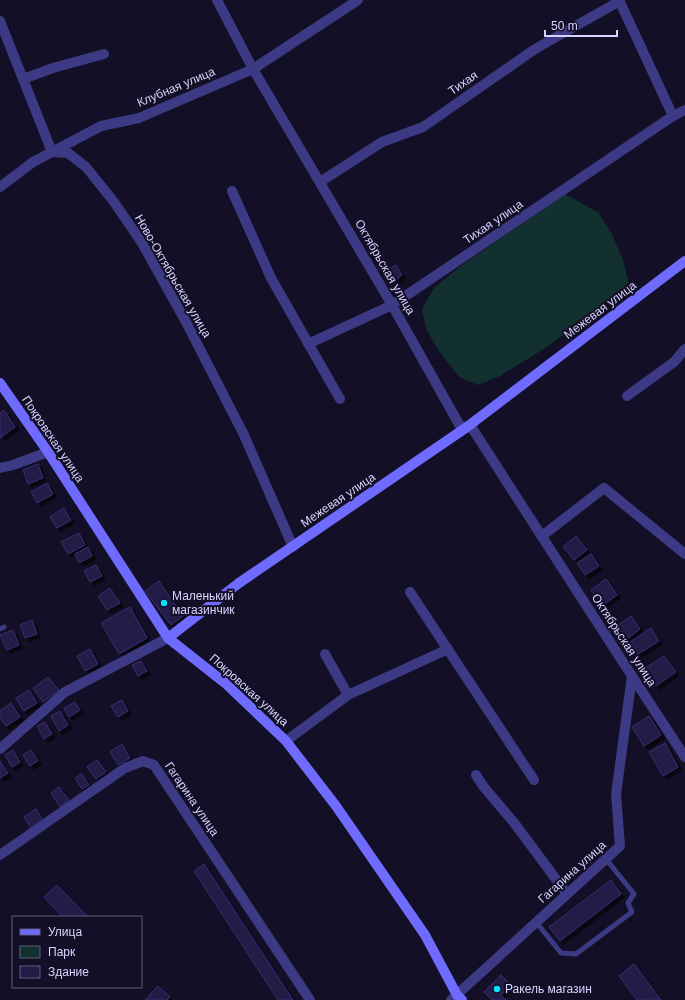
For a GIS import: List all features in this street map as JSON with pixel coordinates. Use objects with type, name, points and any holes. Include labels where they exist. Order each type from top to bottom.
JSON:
[{"type":"street","name":"Октябрьская улица","points":[[217,0],[253,68],[392,305],[460,426],[472,428],[685,757]]},
{"type":"street","name":"Клубная улица","points":[[0,187],[33,162],[101,126],[139,118],[253,68],[358,0]]},
{"type":"street","name":"Тихая","points":[[320,182],[382,142],[423,127],[535,49],[619,1],[673,116]]},
{"type":"street","points":[[0,21],[52,152]]},
{"type":"street","points":[[23,79],[54,68],[104,54]]},
{"type":"street","name":"Тихая улица","points":[[308,344],[392,305],[673,116],[685,110]]},
{"type":"street","name":"Ново-Октябрьская улица","points":[[52,152],[68,153],[86,167],[114,202],[142,243],[186,322],[244,435],[293,546]]},
{"type":"street","points":[[232,191],[271,278],[340,399]]},
{"type":"street","name":"Межевая улица","points":[[0,749],[65,692],[168,638],[239,583],[467,427],[685,261]]},
{"type":"street","points":[[627,396],[674,362],[685,349]]},
{"type":"street","name":"Покровская улица","points":[[0,383],[48,452],[168,638],[225,682],[286,741],[336,806],[425,935],[457,998]]},
{"type":"street","points":[[0,468],[13,466],[48,452]]},
{"type":"street","points":[[542,536],[604,488],[685,554]]},
{"type":"street","points":[[410,592],[534,780]]},
{"type":"street","points":[[286,741],[348,695],[448,648]]},
{"type":"street","points":[[325,654],[348,695]]},
{"type":"street","name":"Гагарина улица","points":[[457,998],[536,922],[620,846],[616,794],[632,676]]},
{"type":"street","name":"Гагарина улица","points":[[0,855],[125,768],[143,761],[154,765],[310,1000]]},
{"type":"street","points":[[476,774],[483,786],[515,824],[567,894]]},
{"type":"lane","points":[[536,922],[561,953],[576,954],[632,912],[628,903],[634,894],[606,859]]},
{"type":"green space","points":[[565,194],[599,213],[612,234],[623,260],[629,284],[584,320],[544,349],[500,376],[478,385],[459,377],[439,351],[426,329],[422,309],[434,288],[458,268]]},
{"type":"building","points":[[396,265],[402,275],[396,280],[389,269]]},
{"type":"building","points":[[4,410],[15,427],[0,438],[0,413]]},
{"type":"building","points":[[38,464],[43,478],[28,484],[23,470]]},
{"type":"building","points":[[47,483],[53,494],[37,503],[31,492]]},
{"type":"building","points":[[64,508],[71,520],[57,528],[50,517]]},
{"type":"building","points":[[79,533],[85,545],[68,554],[61,542]]},
{"type":"building","points":[[576,536],[587,550],[574,560],[563,547]]},
{"type":"building","points":[[88,547],[92,556],[79,563],[75,554]]},
{"type":"building","points":[[591,554],[599,566],[585,575],[577,563]]},
{"type":"building","points":[[96,565],[102,576],[90,582],[84,571]]},
{"type":"building","points":[[606,579],[617,595],[603,605],[591,590]]},
{"type":"building","name":"Маленький магазинчик","points":[[159,581],[183,616],[171,625],[145,591]]},
{"type":"building","points":[[110,588],[120,603],[107,610],[98,596]]},
{"type":"building","points":[[130,607],[147,638],[119,654],[101,623]]},
{"type":"building","points":[[631,616],[640,629],[627,639],[617,626]]},
{"type":"building","points":[[32,620],[37,634],[25,638],[20,625]]},
{"type":"building","points":[[651,628],[659,641],[638,654],[630,642]]},
{"type":"building","points":[[13,630],[19,645],[7,650],[0,635]]},
{"type":"building","points":[[90,649],[98,664],[85,671],[77,656]]},
{"type":"building","points":[[664,656],[676,672],[656,686],[644,669]]},
{"type":"building","points":[[141,661],[147,671],[138,676],[132,665]]},
{"type":"building","points":[[48,677],[59,690],[43,702],[33,688]]},
{"type":"building","points":[[29,690],[37,703],[24,711],[16,698]]},
{"type":"building","points":[[122,700],[128,711],[118,717],[111,706]]},
{"type":"building","points":[[75,702],[80,710],[69,717],[64,708]]},
{"type":"building","points":[[11,703],[20,717],[6,726],[0,717],[0,711]]},
{"type":"building","points":[[60,711],[68,725],[59,731],[51,716]]},
{"type":"building","points":[[649,716],[661,735],[644,746],[632,727]]},
{"type":"building","points":[[45,722],[52,734],[44,739],[37,726]]},
{"type":"building","points":[[665,743],[678,767],[663,776],[649,752]]},
{"type":"building","points":[[122,744],[130,758],[118,765],[110,752]]},
{"type":"building","points":[[13,750],[20,762],[12,767],[5,755]]},
{"type":"building","points":[[31,750],[38,761],[30,766],[23,755]]},
{"type":"building","points":[[97,760],[106,772],[96,779],[87,767]]},
{"type":"building","points":[[0,761],[8,773],[0,778]]},
{"type":"building","points":[[82,774],[89,785],[82,789],[75,778]]},
{"type":"building","points":[[59,787],[69,800],[60,807],[51,793]]},
{"type":"building","points":[[36,809],[44,822],[32,830],[24,817]]},
{"type":"building","points":[[204,864],[293,1000],[278,1000],[194,871]]},
{"type":"building","points":[[611,880],[621,894],[560,941],[549,927]]},
{"type":"building","points":[[57,885],[87,916],[62,916],[44,897]]},
{"type":"building","points":[[634,964],[661,1000],[637,1000],[619,976]]},
{"type":"building","name":"Ракель магазин","points":[[501,975],[511,985],[501,995],[506,1000],[492,1000],[484,992]]},
{"type":"building","points":[[158,986],[170,997],[167,1000],[145,1000]]},
{"type":"place","name":"Маленький магазинчик","points":[[164,603]]},
{"type":"place","name":"Ракель магазин","points":[[497,989]]}]
